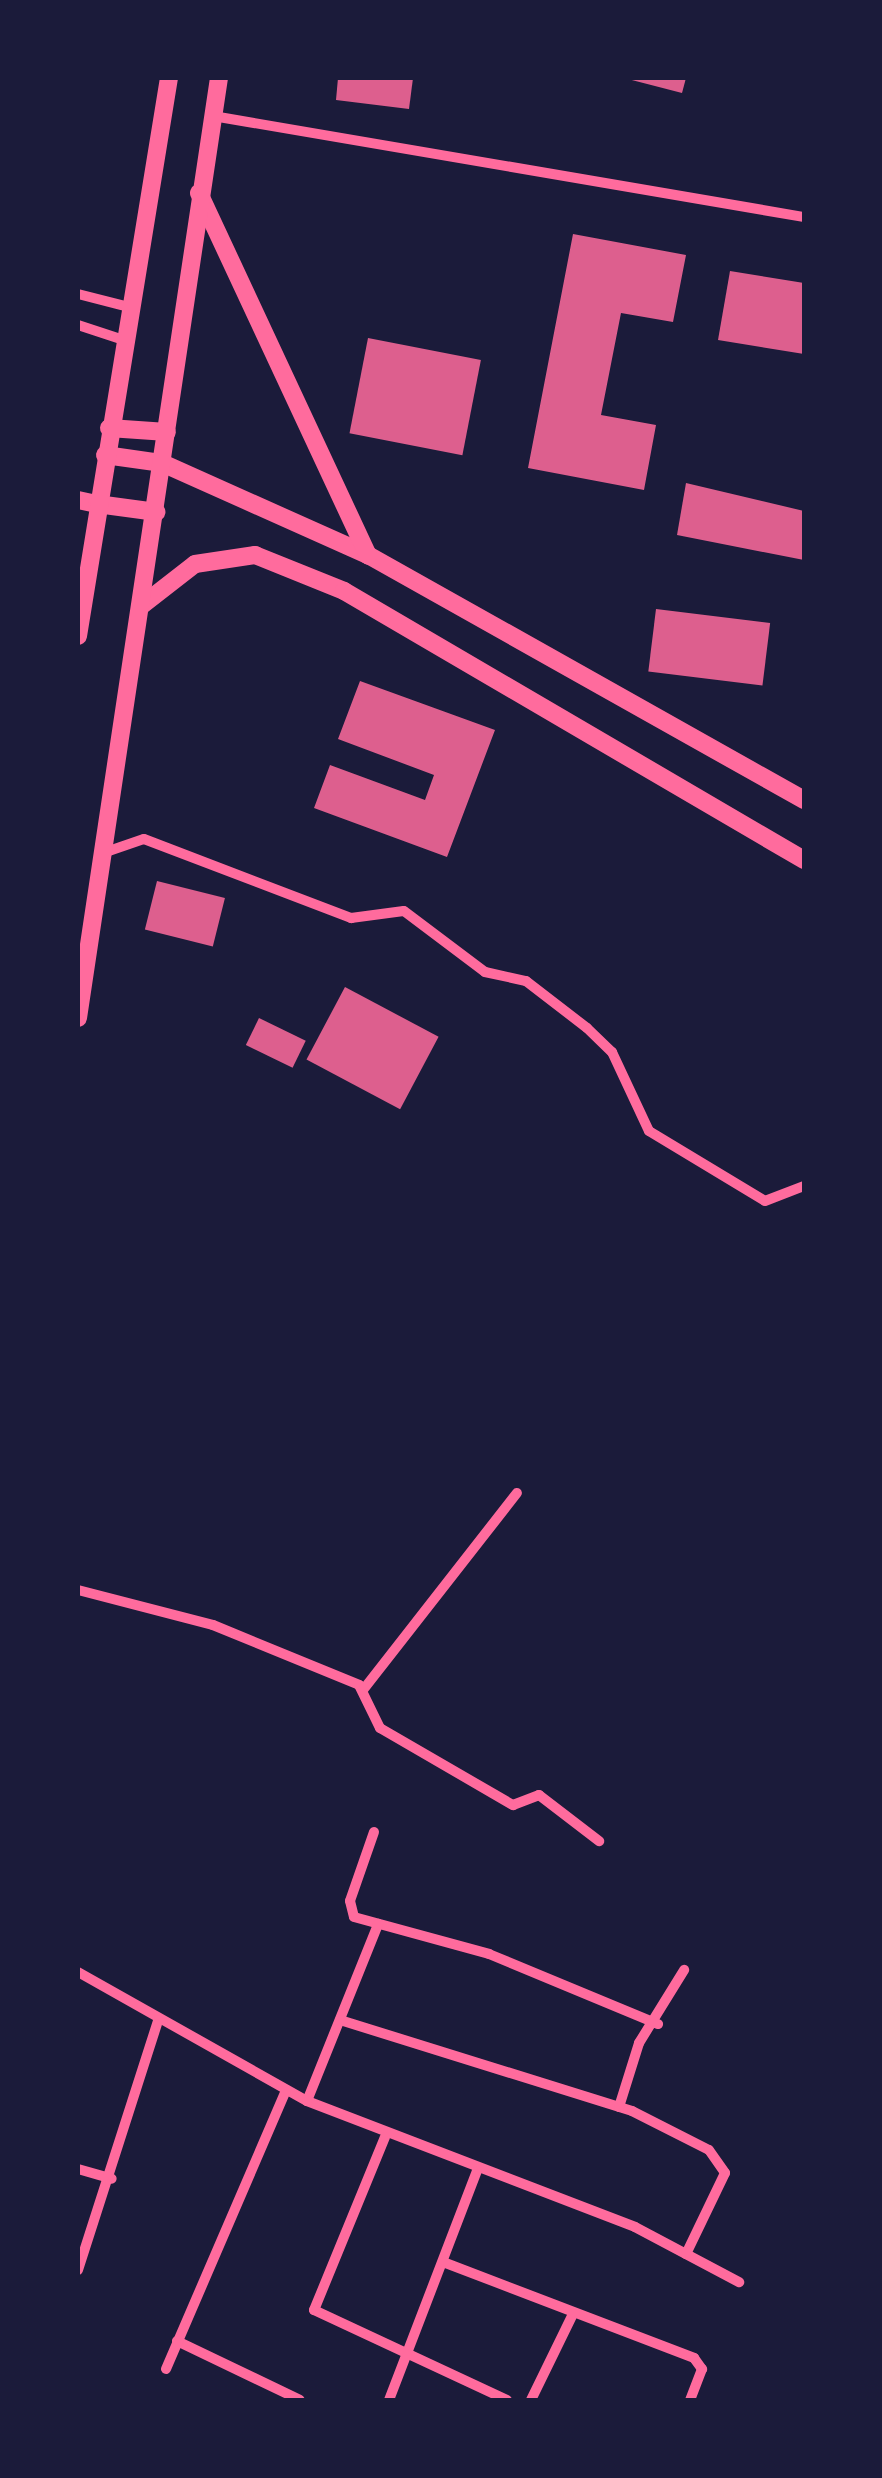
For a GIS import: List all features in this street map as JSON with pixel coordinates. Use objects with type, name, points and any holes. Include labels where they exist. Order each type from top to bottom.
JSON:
[{"type":"main road","points":[[78,636],[87,502],[105,455],[168,78]]},
{"type":"main road","points":[[78,1018],[156,512],[198,193],[219,78]]},
{"type":"main road","points":[[198,193],[368,555]]},
{"type":"main road","points":[[109,428],[167,432]]},
{"type":"main road","points":[[105,455],[162,463],[368,555],[804,800]]},
{"type":"main road","points":[[87,502],[156,512]]},
{"type":"main road","points":[[142,606],[195,564],[255,555],[344,591],[804,860]]},
{"type":"street","points":[[213,116],[804,217]]},
{"type":"street","points":[[78,294],[129,306]]},
{"type":"street","points":[[78,325],[124,340]]},
{"type":"street","points":[[102,854],[144,839],[351,918],[404,911],[486,972],[526,981],[588,1028],[612,1052],[649,1131],[765,1200],[804,1186]]},
{"type":"street","points":[[363,1690],[517,1493]]},
{"type":"street","points":[[78,1590],[245,1636],[363,1690],[380,1728],[515,1806],[539,1795],[600,1841]]},
{"type":"street","points":[[374,1832],[350,1901],[354,1917],[490,1954],[658,2024]]},
{"type":"street","points":[[308,2101],[378,1924]]},
{"type":"street","points":[[619,2107],[638,2043],[658,2024],[684,1970]]},
{"type":"street","points":[[78,1972],[158,2021],[286,2090],[386,2138],[686,2254],[739,2282]]},
{"type":"street","points":[[340,2020],[619,2107],[722,2160],[725,2173],[686,2254]]},
{"type":"street","points":[[78,2270],[112,2179],[158,2021]]},
{"type":"street","points":[[166,2369],[286,2090]]},
{"type":"street","points":[[386,2138],[314,2310],[508,2400]]},
{"type":"street","points":[[78,2169],[112,2179]]},
{"type":"street","points":[[388,2400],[413,2353],[477,2170]]},
{"type":"street","points":[[442,2262],[694,2358],[702,2369],[690,2400]]},
{"type":"street","points":[[531,2400],[573,2314]]},
{"type":"street","points":[[177,2342],[300,2400]]},
{"type":"building","points":[[338,78],[413,78],[409,109],[336,100]]},
{"type":"building","points":[[624,78],[686,78],[682,93]]},
{"type":"building","points":[[573,234],[686,255],[673,322],[621,313],[601,415],[656,425],[644,490],[528,468]]},
{"type":"building","points":[[730,271],[804,283],[804,354],[718,340]]},
{"type":"building","points":[[368,338],[481,360],[462,455],[349,433]]},
{"type":"building","points":[[686,483],[804,511],[804,560],[677,535]]},
{"type":"building","points":[[656,609],[770,623],[762,686],[648,672]]},
{"type":"building","points":[[360,681],[495,730],[447,857],[314,808],[330,765],[425,800],[434,775],[338,739]]},
{"type":"building","points":[[157,881],[225,898],[213,946],[145,930]]},
{"type":"building","points":[[345,987],[439,1037],[400,1109],[307,1059]]},
{"type":"building","points":[[259,1018],[306,1041],[293,1068],[246,1045]]}]
